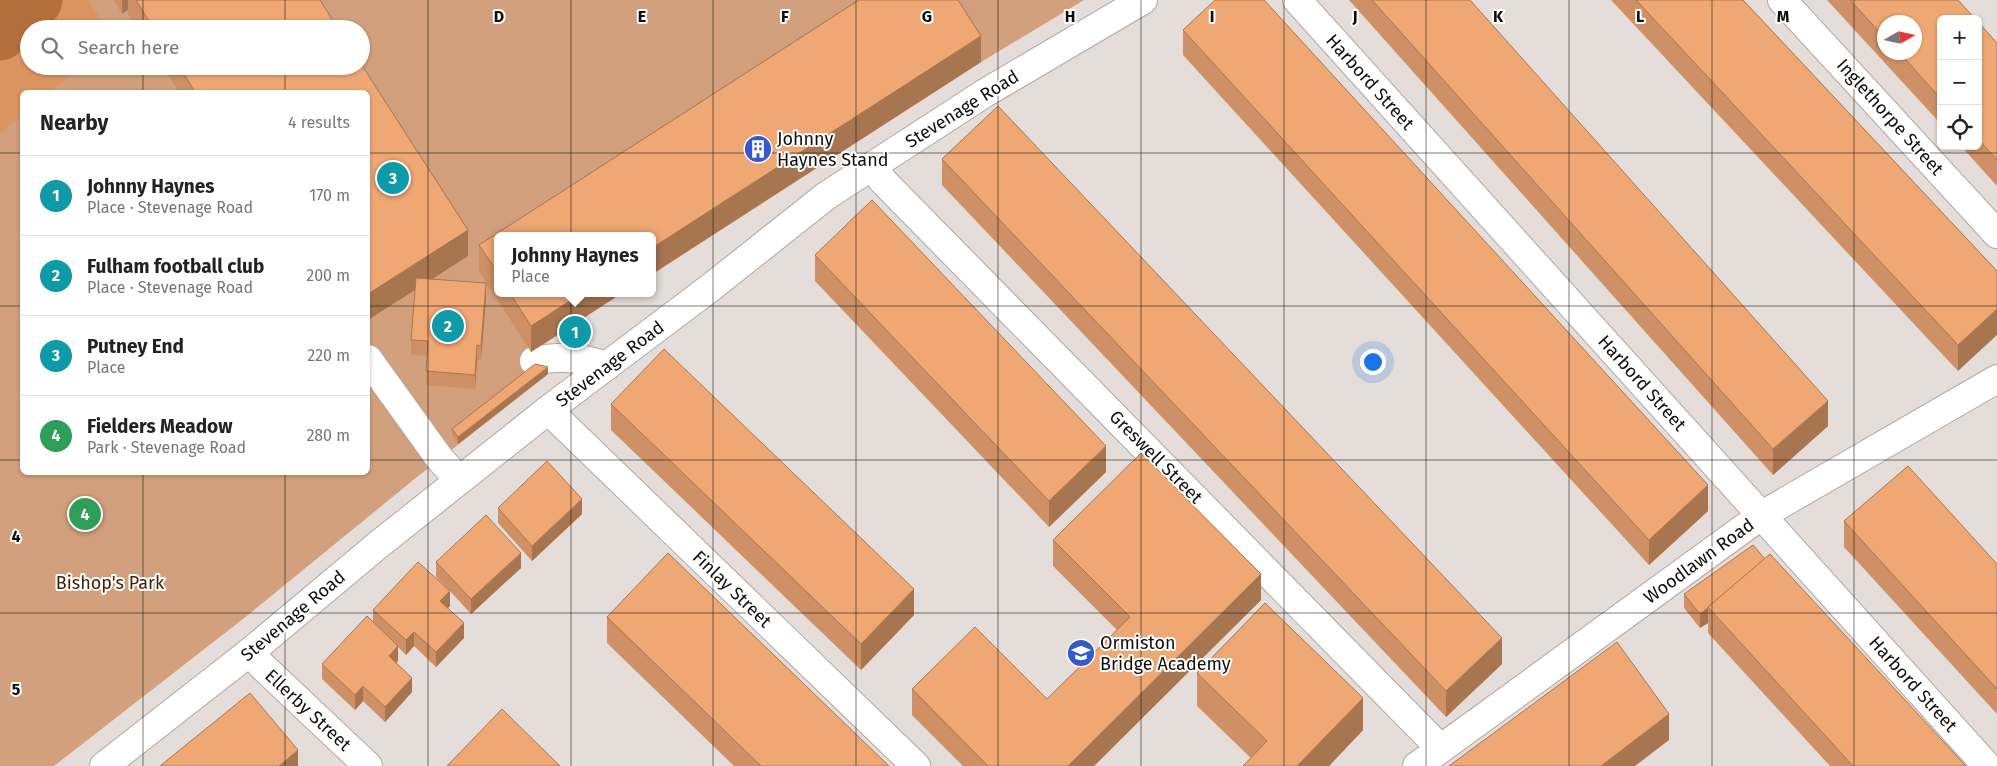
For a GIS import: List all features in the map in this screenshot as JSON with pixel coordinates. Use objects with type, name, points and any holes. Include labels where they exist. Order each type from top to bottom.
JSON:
[{"type":"street","name":"Stevenage Road","points":[[104,766],[250,652],[378,544],[459,480],[548,410],[710,288],[826,196],[1113,8],[1143,0]]},
{"type":"street","name":"Harbord Street","points":[[1297,0],[1987,766]]},
{"type":"street","name":"Inglethorpe Street","points":[[1782,0],[1997,234]]},
{"type":"street","name":"Greswell Street","points":[[872,166],[882,181],[1440,748]]},
{"type":"street","points":[[534,361],[564,357],[586,359],[607,366]]},
{"type":"street","points":[[370,362],[440,458],[459,480]]},
{"type":"street","name":"Woodlawn Road","points":[[1417,766],[1762,516],[1997,378]]},
{"type":"street","name":"Finlay Street","points":[[548,410],[916,766]]},
{"type":"street","name":"Ellerby Street","points":[[250,652],[262,666],[368,766]]},
{"type":"green space","name":"Bishop's Park","points":[[35,0],[1084,0],[981,62],[656,272],[656,232],[494,232],[494,297],[616,297],[544,344],[548,374],[417,477],[248,615],[54,766],[0,766],[0,33]]},
{"type":"shaded area","points":[[0,0],[35,0],[0,33]]},
{"type":"shaded area","points":[[35,0],[87,0],[102,20],[20,20],[20,75],[72,75],[53,90],[20,90],[20,117],[0,133],[0,33]]},
{"type":"building","points":[[136,0],[320,0],[332,20],[148,20]]},
{"type":"building","name":"Johnny Haynes Stand","points":[[859,0],[958,0],[981,36],[656,245],[656,232],[499,232]]},
{"type":"building","points":[[1215,0],[1264,0],[1708,485],[1649,540],[1183,30]]},
{"type":"building","points":[[1372,0],[1470,0],[1828,401],[1773,449]]},
{"type":"building","points":[[1636,0],[1743,0],[1997,271],[1997,309],[1958,345]]},
{"type":"building","points":[[1850,0],[1958,0],[1971,15],[1937,15],[1937,95],[1906,60],[1922,60],[1922,15],[1877,15],[1877,29]]},
{"type":"building","points":[[1982,26],[1997,43],[1997,160],[1982,143]]},
{"type":"building","points":[[185,75],[368,75],[468,230],[370,293],[370,90],[194,90]]},
{"type":"building","points":[[998,106],[1502,638],[1446,691],[942,159]]},
{"type":"building","points":[[872,200],[1106,446],[1049,501],[815,255]]},
{"type":"building","name":"Johnny Haynes Stand","points":[[494,235],[494,267],[479,245]]},
{"type":"building","points":[[416,278],[486,283],[481,346],[477,345],[475,375],[426,371],[428,341],[411,340]]},
{"type":"building","points":[[513,297],[576,297],[531,326]]},
{"type":"building","points":[[664,349],[914,589],[861,644],[611,404]]},
{"type":"building","points":[[535,364],[548,367],[458,437],[452,429]]},
{"type":"building","points":[[1141,453],[1261,574],[1068,766],[988,766],[912,689],[975,627],[1047,699],[1130,617],[1053,540]]},
{"type":"building","points":[[547,461],[582,499],[532,546],[498,508]]},
{"type":"building","points":[[1908,466],[1997,564],[1997,689],[1844,521]]},
{"type":"building","points":[[486,515],[521,553],[471,599],[436,562]]},
{"type":"building","points":[[1753,545],[1765,559],[1700,614],[1684,594]]},
{"type":"building","points":[[668,553],[889,766],[761,766],[607,617]]},
{"type":"building","points":[[1770,554],[1966,766],[1853,766],[1708,607]]},
{"type":"building","points":[[418,562],[450,591],[440,601],[464,623],[436,652],[414,632],[406,640],[373,610]]},
{"type":"building","points":[[1265,603],[1363,698],[1297,766],[1243,766],[1267,741],[1197,673]]},
{"type":"building","points":[[367,616],[398,646],[389,656],[412,678],[385,707],[363,686],[355,695],[322,664]]},
{"type":"building","points":[[1617,642],[1669,714],[1601,766],[1449,766]]},
{"type":"building","points":[[250,693],[298,750],[279,766],[160,766]]},
{"type":"building","points":[[502,709],[560,766],[447,766]]},
{"type":"waterway","points":[[0,33],[35,0]]},
{"type":"place","name":"Johnny Haynes Stand","points":[[758,149]]},
{"type":"place","name":"Putney End","points":[[393,178]]},
{"type":"place","name":"Fulham football club","points":[[448,326]]},
{"type":"place","name":"Johnny Haynes","points":[[575,332]]},
{"type":"place","name":"Fielders Meadow","points":[[85,514]]},
{"type":"place","name":"Ormiston Bridge Academy","points":[[1081,653]]}]
